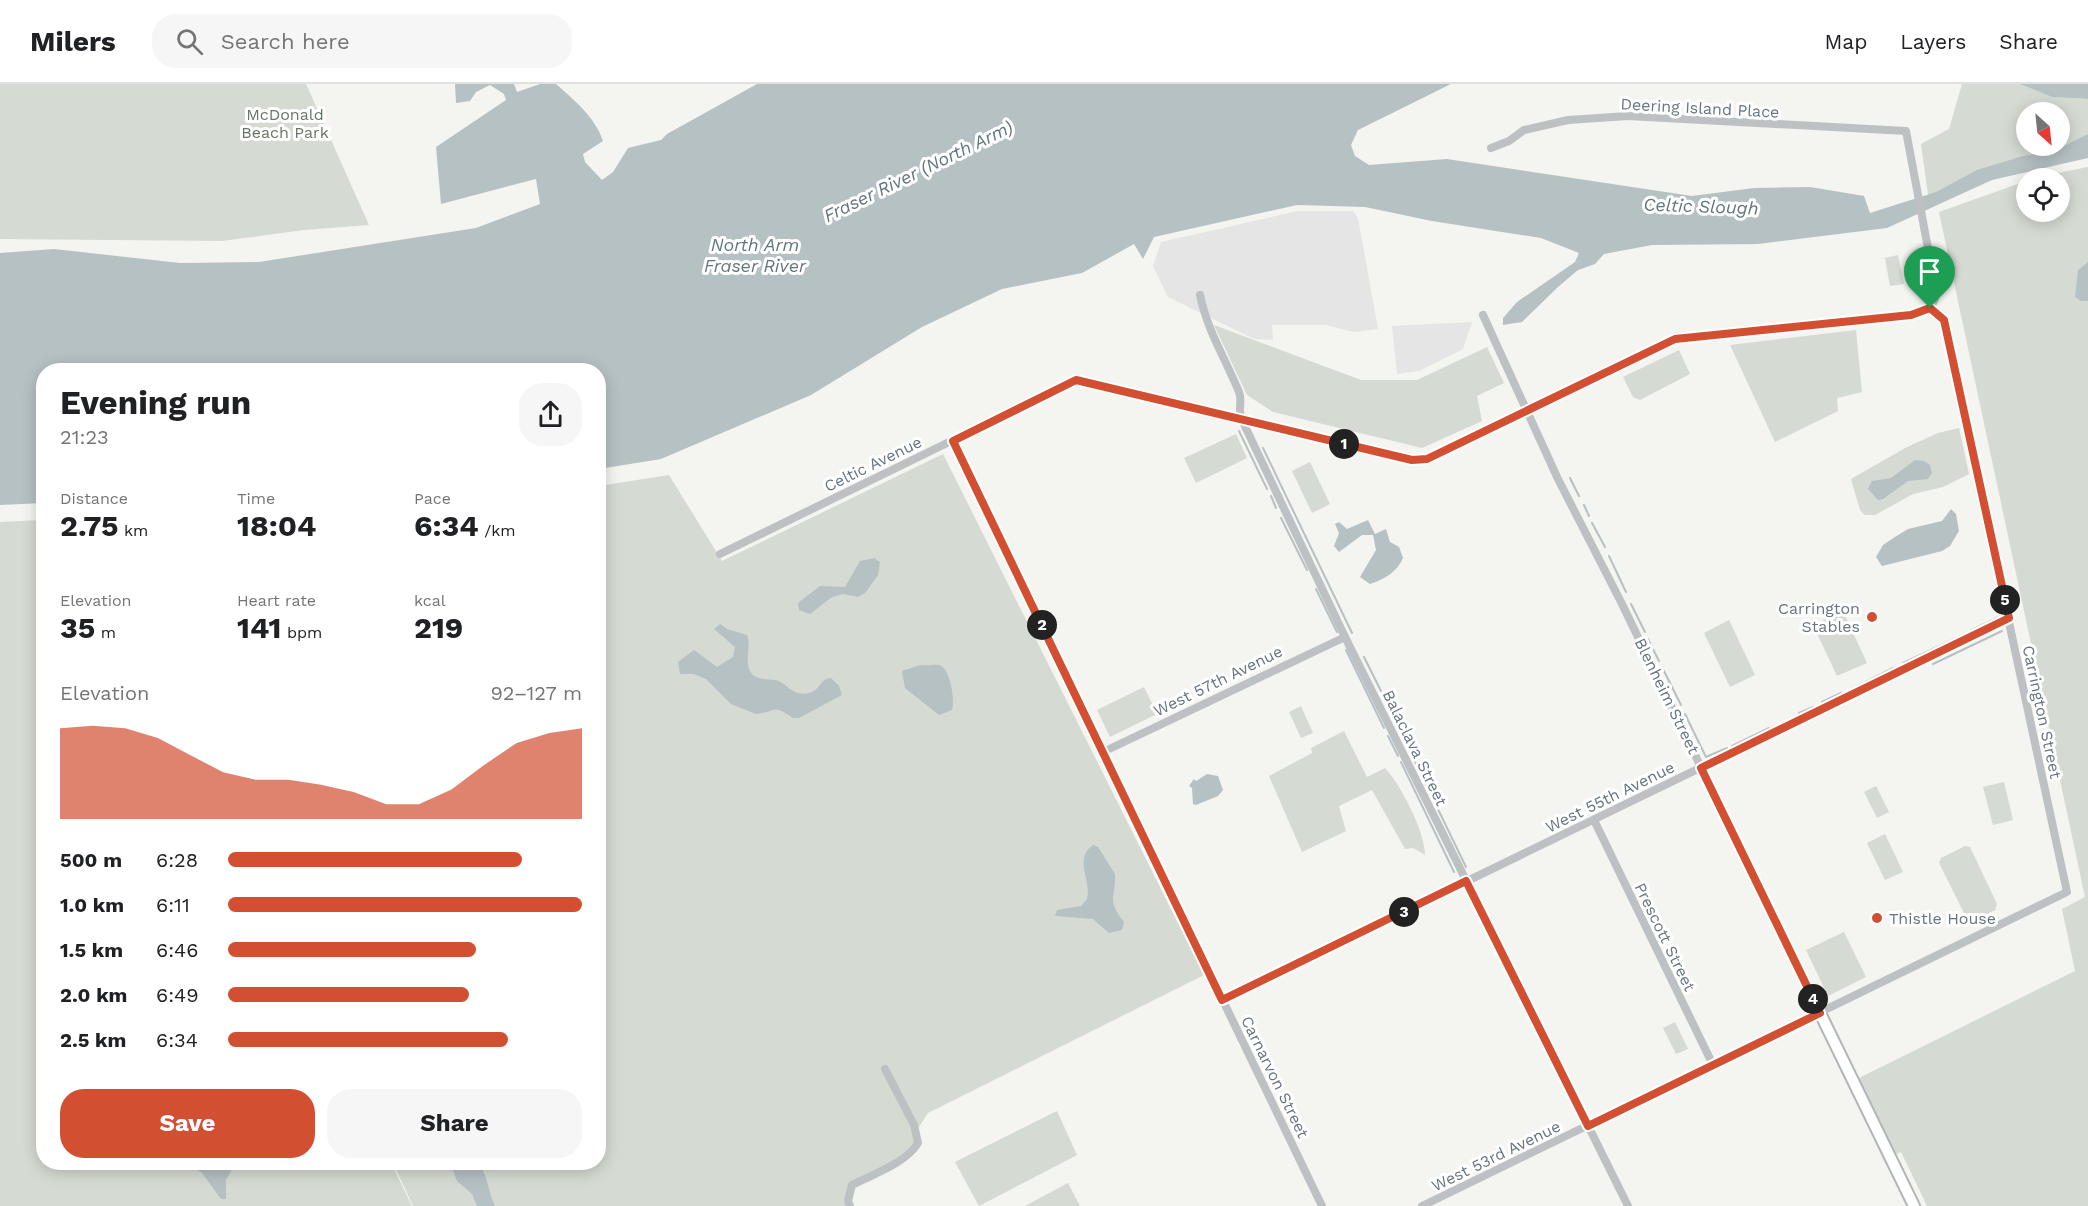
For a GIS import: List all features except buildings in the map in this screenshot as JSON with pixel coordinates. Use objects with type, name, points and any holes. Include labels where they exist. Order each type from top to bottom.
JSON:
[{"type":"street","name":"Deering Island Place","points":[[1491,148],[1509,141],[1524,130],[1568,120],[1628,116],[1906,131],[1936,291],[1930,308]]},
{"type":"street","name":"Balaclava Street","points":[[1200,295],[1205,320],[1241,396],[1238,411],[1242,420],[1346,637],[1628,1206]]},
{"type":"street","name":"Celtic Avenue","points":[[720,554],[1076,380],[1412,460],[1427,459],[1675,339],[1911,315],[1930,308]]},
{"type":"street","name":"Carrington Street","points":[[1930,308],[1944,320],[2067,892]]},
{"type":"street","name":"Blenheim Street","points":[[1483,315],[1525,411],[1914,1206]]},
{"type":"street","name":"Carnarvon Street","points":[[953,441],[1323,1206]]},
{"type":"street","name":"West 55th Avenue","points":[[1222,1000],[2009,618]]},
{"type":"street","name":"West 57th Avenue","points":[[1103,752],[1346,637]]},
{"type":"street","name":"Prescott Street","points":[[1594,819],[1713,1065]]},
{"type":"street","name":"West 53rd Avenue","points":[[1422,1206],[2067,892]]},
{"type":"street","points":[[850,1206],[848,1201],[852,1185],[913,1152],[918,1143],[914,1125],[885,1069]]},
{"type":"shaded area","points":[[1298,211],[1353,211],[1358,218],[1378,329],[1354,332],[1326,325],[1272,325],[1273,340],[1254,339],[1168,297],[1153,266],[1161,242]]},
{"type":"shaded area","points":[[1472,322],[1463,349],[1419,371],[1397,374],[1392,326]]},
{"type":"green space","name":"McDonald Beach Park","points":[[0,84],[306,84],[369,225],[304,230],[222,241],[0,239]]},
{"type":"green space","points":[[1962,84],[2020,84],[2052,97],[2088,99],[2088,135],[2070,147],[2070,102],[2016,102],[2016,156],[2056,156],[1928,195],[1921,144],[1949,129]]},
{"type":"green space","points":[[2088,167],[2088,1206],[1927,1206],[1901,1152],[1894,1155],[1857,1079],[2075,971],[2062,909],[2085,897],[1939,212],[2016,185],[2016,222],[2070,222],[2070,171]]},
{"type":"green space","points":[[1898,255],[1904,284],[1890,286],[1885,258]]},
{"type":"green space","points":[[1214,325],[1361,380],[1417,380],[1487,347],[1504,383],[1477,396],[1482,421],[1422,448],[1273,412],[1247,395]]},
{"type":"green space","points":[[1856,330],[1862,392],[1837,398],[1838,411],[1775,442],[1730,345]]},
{"type":"green space","points":[[1679,350],[1690,374],[1640,400],[1633,397],[1623,377]]},
{"type":"green space","points":[[1959,428],[1969,474],[1943,487],[1913,494],[1875,515],[1865,515],[1860,510],[1851,479],[1907,447],[1938,433]]},
{"type":"green space","points":[[1236,434],[1247,458],[1196,483],[1184,458]]},
{"type":"green space","points":[[943,454],[1204,975],[928,1113],[917,1130],[913,1152],[852,1185],[850,1206],[413,1206],[396,1170],[606,1170],[606,485],[669,475],[722,561]]},
{"type":"green space","points":[[1310,462],[1330,504],[1312,513],[1292,471]]},
{"type":"green space","points":[[36,520],[36,1170],[394,1170],[412,1206],[0,1206],[0,522]]},
{"type":"green space","points":[[1843,611],[1867,663],[1837,676],[1813,625]]},
{"type":"green space","points":[[1729,620],[1755,675],[1730,687],[1704,633]]},
{"type":"green space","points":[[1144,687],[1157,714],[1110,737],[1097,710]]},
{"type":"green space","points":[[1301,706],[1313,733],[1301,738],[1289,712]]},
{"type":"green space","points":[[1344,731],[1367,777],[1385,768],[1398,786],[1417,822],[1425,855],[1413,848],[1405,849],[1372,790],[1339,806],[1346,831],[1302,852],[1269,776],[1312,753],[1311,748]]},
{"type":"green space","points":[[2004,782],[2013,820],[1993,825],[1983,787]]},
{"type":"green space","points":[[1876,786],[1889,812],[1877,818],[1864,792]]},
{"type":"green space","points":[[1885,834],[1903,872],[1885,880],[1867,843]]},
{"type":"green space","points":[[1965,846],[1970,847],[1997,904],[1995,910],[1972,921],[1967,919],[1939,863],[1941,858]]},
{"type":"green space","points":[[1844,932],[1866,977],[1828,996],[1806,950]]},
{"type":"green space","points":[[1675,1022],[1688,1049],[1676,1054],[1663,1028]]},
{"type":"green space","points":[[1057,1111],[1077,1155],[979,1206],[955,1162]]},
{"type":"green space","points":[[1068,1183],[1080,1206],[1025,1206]]},
{"type":"water","name":"North Arm Fraser River","points":[[455,84],[514,84],[517,92],[540,84],[556,84],[583,110],[599,132],[603,141],[583,154],[585,162],[602,180],[613,172],[628,148],[661,140],[667,134],[757,84],[1451,84],[1358,130],[1351,145],[1355,156],[1369,165],[1447,159],[1692,196],[1754,188],[1810,187],[1864,196],[1870,213],[1936,192],[1977,170],[2023,156],[2070,156],[2070,143],[2088,134],[2088,158],[2044,168],[2016,168],[2016,174],[1992,180],[1887,228],[1758,244],[1652,245],[1604,254],[1595,264],[1578,270],[1522,322],[1503,325],[1503,318],[1517,302],[1575,262],[1579,253],[1541,238],[1432,221],[1365,207],[1297,205],[1154,237],[1143,259],[1134,244],[1082,273],[1002,289],[922,327],[811,395],[661,459],[606,468],[606,363],[36,363],[36,503],[0,505],[0,253],[54,249],[180,263],[259,262],[476,228],[540,204],[536,179],[441,204],[436,147],[506,100],[504,94],[490,85],[476,92],[470,101],[456,103]]},
{"type":"water","points":[[2020,84],[2088,84],[2088,99],[2052,97]]},
{"type":"water","points":[[2088,262],[2088,301],[2081,301],[2075,297],[2078,270]]},
{"type":"water","points":[[1915,460],[1924,461],[1930,465],[1932,473],[1928,479],[1908,481],[1883,499],[1878,500],[1868,489],[1872,481],[1891,478]]},
{"type":"water","points":[[1951,509],[1956,514],[1959,531],[1950,546],[1942,551],[1882,566],[1876,557],[1883,545],[1908,529],[1942,521]]},
{"type":"water","points":[[1368,520],[1375,534],[1386,529],[1390,542],[1399,547],[1403,558],[1390,574],[1370,584],[1360,577],[1376,550],[1373,535],[1362,535],[1339,552],[1334,546],[1339,533],[1335,524],[1339,522],[1347,529]]},
{"type":"water","points":[[874,558],[880,562],[878,575],[865,593],[858,597],[843,594],[832,597],[810,614],[799,610],[798,603],[820,586],[845,587],[860,561]]},
{"type":"water","points":[[720,624],[727,629],[747,635],[748,666],[755,676],[779,681],[793,691],[803,694],[813,692],[824,680],[831,678],[839,686],[842,695],[799,718],[793,718],[777,710],[756,714],[731,704],[706,679],[694,674],[680,674],[678,662],[694,650],[717,667],[733,657],[735,647],[714,629]]},
{"type":"water","points":[[920,665],[939,665],[947,672],[952,693],[952,710],[939,715],[905,688],[902,671]]},
{"type":"water","points":[[1207,774],[1218,776],[1223,790],[1218,796],[1196,805],[1193,804],[1192,788],[1189,786],[1194,779],[1196,781]]},
{"type":"water","points":[[1093,845],[1098,847],[1115,874],[1113,898],[1115,908],[1124,922],[1122,930],[1109,933],[1093,919],[1055,916],[1057,910],[1081,906],[1087,899],[1084,857]]},
{"type":"water","points":[[197,1170],[232,1170],[226,1180],[226,1199],[221,1199],[202,1173]]},
{"type":"water","points":[[453,1170],[483,1170],[495,1206],[477,1206],[472,1194],[457,1181]]},
{"type":"waterway","points":[[1239,431],[1267,489]]},
{"type":"waterway","points":[[1263,448],[1352,633]]},
{"type":"waterway","points":[[1570,478],[1579,496]]},
{"type":"waterway","points":[[1976,489],[1988,544]]},
{"type":"waterway","points":[[1271,496],[1276,508]]},
{"type":"waterway","points":[[1584,505],[1589,516]]},
{"type":"waterway","points":[[1281,518],[1307,570]]},
{"type":"waterway","points":[[1592,523],[1605,547]]},
{"type":"waterway","points":[[1990,552],[1992,560]]},
{"type":"waterway","points":[[1609,556],[1626,592]]},
{"type":"waterway","points":[[1316,589],[1337,632]]},
{"type":"waterway","points":[[1631,604],[1645,632]]},
{"type":"waterway","points":[[1972,630],[2001,616]]},
{"type":"waterway","points":[[1933,664],[2002,631]]},
{"type":"waterway","points":[[1903,663],[1965,634]]},
{"type":"waterway","points":[[1648,639],[1659,661]]},
{"type":"waterway","points":[[1346,650],[1384,728]]},
{"type":"waterway","points":[[1364,657],[1381,691]]},
{"type":"waterway","points":[[1662,667],[1681,705]]},
{"type":"waterway","points":[[1852,689],[1893,668]]},
{"type":"waterway","points":[[1822,702],[1841,693]]},
{"type":"waterway","points":[[1799,713],[1813,707]]},
{"type":"waterway","points":[[1389,708],[1466,867]]},
{"type":"waterway","points":[[1685,714],[1706,757],[1727,748]]},
{"type":"waterway","points":[[1732,746],[1769,728]]},
{"type":"waterway","points":[[1388,736],[1398,756]]},
{"type":"waterway","points":[[1401,762],[1454,872]]},
{"type":"place","name":"Carrington Stables","points":[[1872,617]]},
{"type":"place","name":"Thistle House","points":[[1877,918]]},
{"type":"route","points":[[1930,308],[1944,320],[2009,618],[1701,768],[1820,1013],[1588,1126],[1466,881],[1222,1000],[953,441],[1076,380],[1412,460],[1427,459],[1675,339],[1911,315],[1930,308]]},
{"type":"water label","name":"Fraser River (North Arm)","points":[[918,171]]},
{"type":"water label","name":"Celtic Slough","points":[[1701,206]]}]
